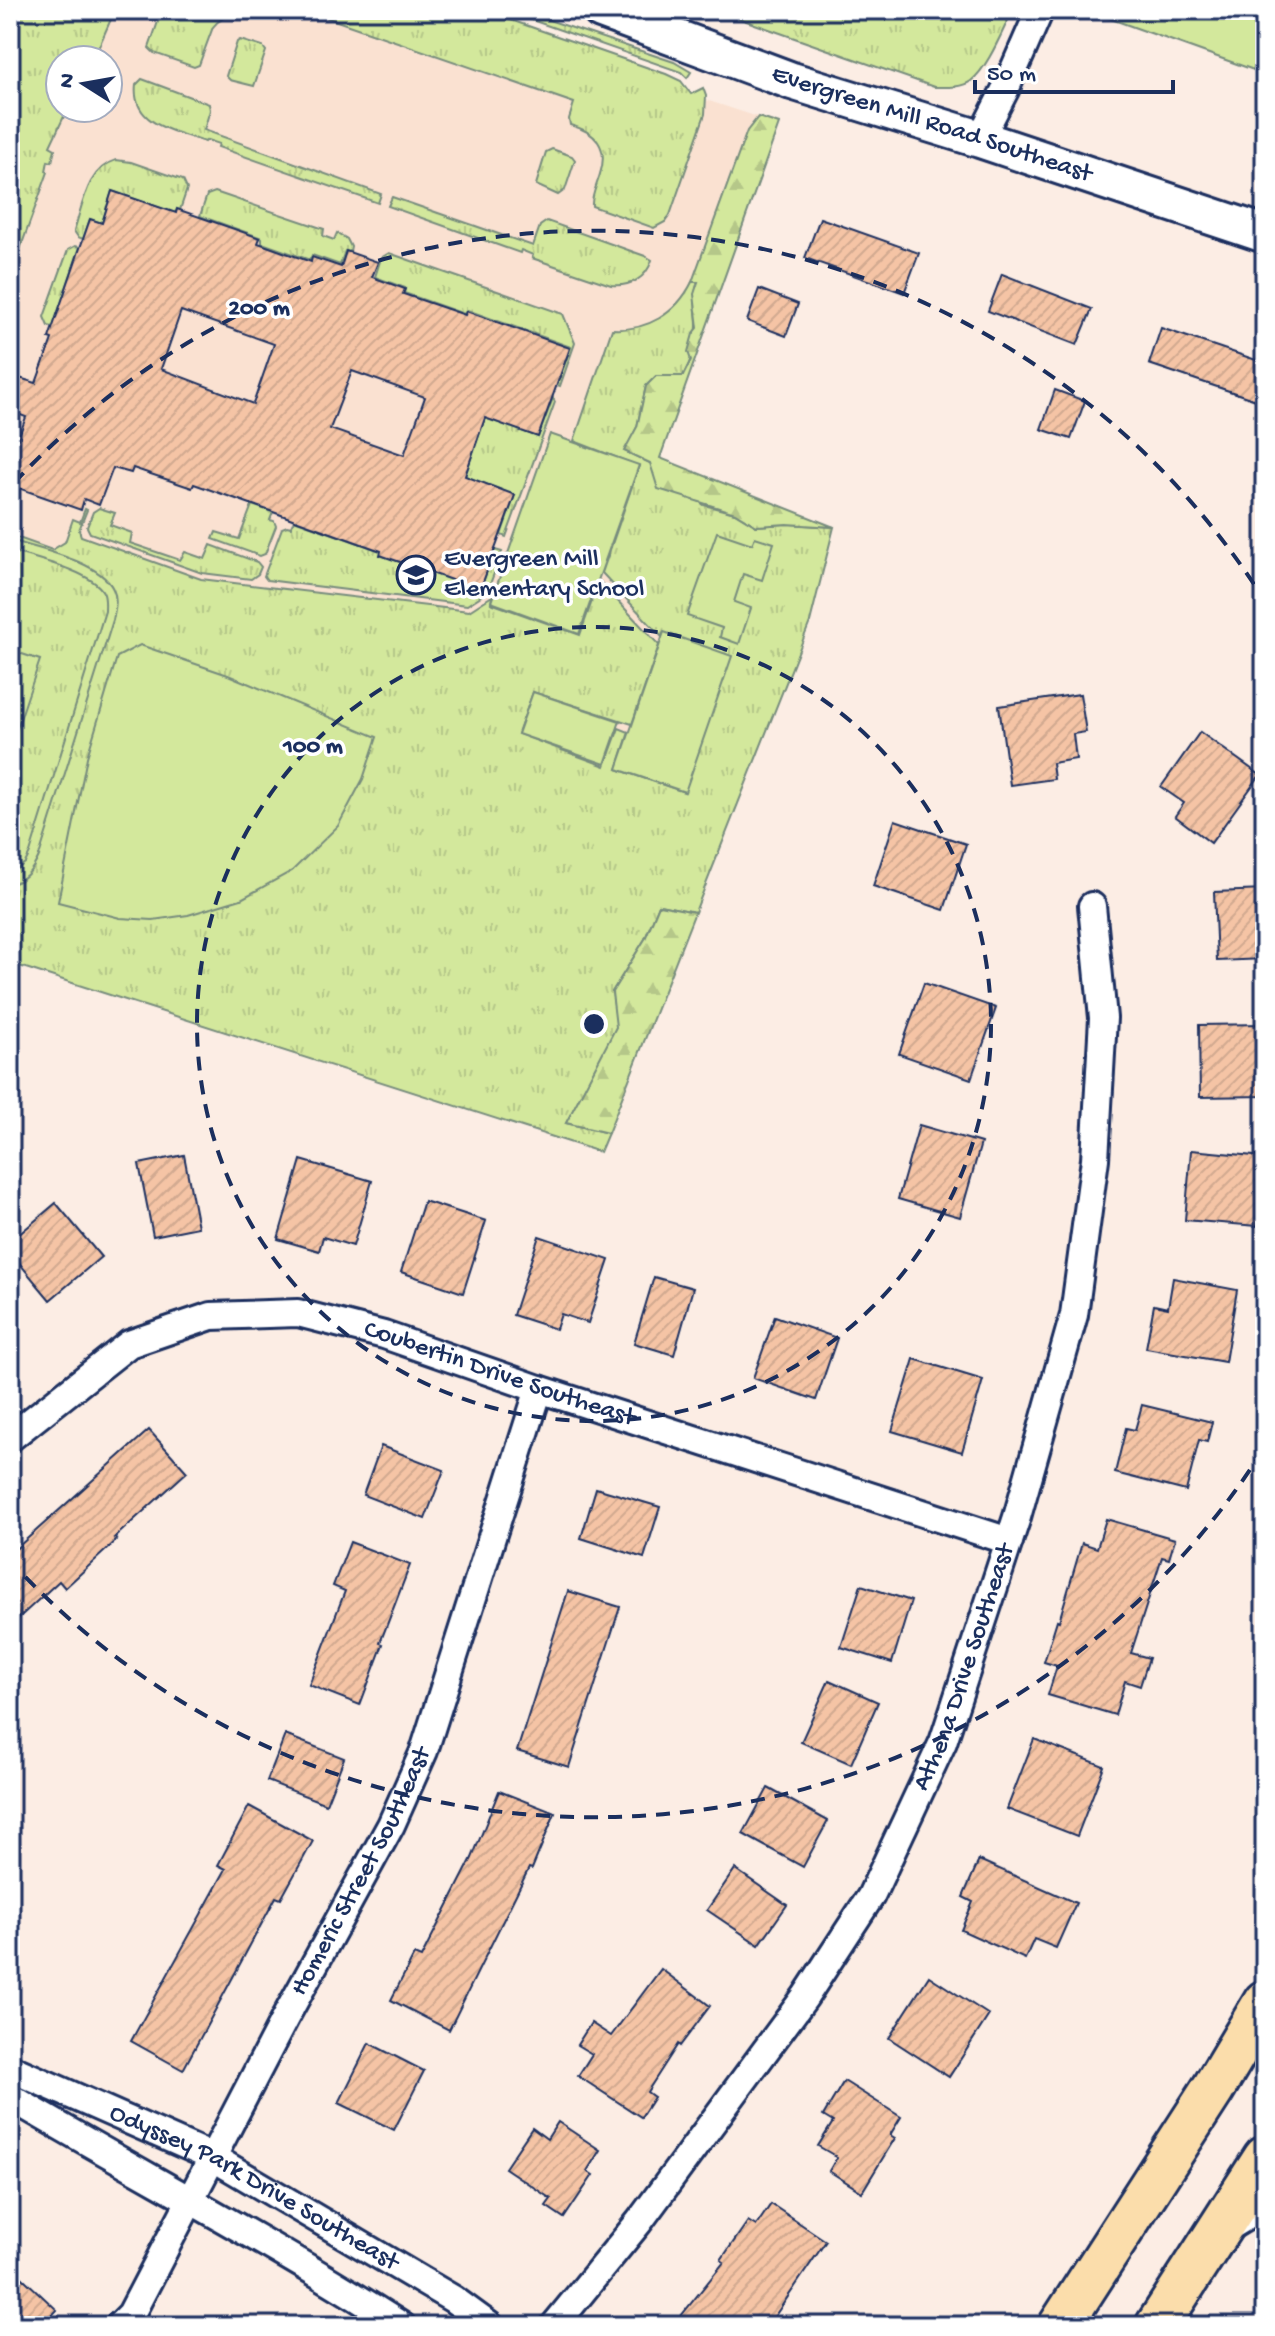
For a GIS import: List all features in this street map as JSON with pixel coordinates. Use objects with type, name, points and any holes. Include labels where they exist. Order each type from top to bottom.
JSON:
[{"type":"main road","name":"Evergreen Mill Road Southeast","points":[[601,10],[792,81],[980,139],[1265,234]]},
{"type":"main road","points":[[1060,2326],[1213,2089],[1265,2002]]},
{"type":"main road","points":[[1157,2326],[1265,2158]]},
{"type":"street","points":[[980,139],[1040,10]]},
{"type":"street","name":"Athena Drive Southeast","points":[[554,2326],[639,2222],[805,1997],[871,1896],[943,1742],[1009,1541],[1074,1315],[1093,1175],[1103,1018],[1092,906]]},
{"type":"street","name":"Coubertin Drive Southeast","points":[[10,1438],[129,1344],[211,1316],[298,1313],[384,1335],[539,1389],[1009,1541]]},
{"type":"street","name":"Homeric Street Southeast","points":[[119,2326],[131,2314],[285,2018],[391,1825],[424,1751],[539,1389]]},
{"type":"street","name":"Odyssey Park Drive Southeast","points":[[10,2068],[212,2157],[453,2299],[490,2326]]},
{"type":"street","name":"Odyssey Park Drive Southeast","points":[[10,2097],[338,2285],[402,2326]]},
{"type":"street","points":[[1220,2229],[1250,2211],[1265,2207]]},
{"type":"shaded area","name":"Evergreen Mill Elementary School","points":[[10,10],[432,10],[779,124],[660,458],[834,527],[810,622],[600,1152],[10,963]]},
{"type":"green space","points":[[10,10],[115,10],[100,44],[44,44],[44,124],[60,124],[50,146],[55,149],[52,162],[48,161],[48,172],[10,277]]},
{"type":"green space","points":[[162,10],[246,10],[216,23],[199,65],[194,67],[154,53],[149,48]]},
{"type":"green space","points":[[305,10],[482,10],[666,74],[681,81],[691,94],[703,88],[705,114],[670,215],[654,228],[592,206],[603,156],[593,136],[570,125],[574,103]]},
{"type":"green space","points":[[503,10],[519,10],[674,62],[691,72],[687,78],[681,72]]},
{"type":"green space","points":[[715,10],[1013,10],[989,58],[971,81],[953,87],[934,87]]},
{"type":"green space","points":[[1086,10],[1265,10],[1265,74]]},
{"type":"green space","points":[[240,40],[263,47],[266,51],[254,86],[230,80],[226,76]]},
{"type":"green space","points":[[142,79],[209,104],[204,130],[381,194],[378,203],[218,147],[219,144],[158,125],[148,118],[136,99],[136,85]]},
{"type":"green space","points":[[758,117],[779,124],[660,458],[834,527],[757,526],[735,513],[658,489],[650,463],[624,451],[637,427],[646,386],[656,376],[683,376],[691,360],[688,352],[698,328],[694,294],[698,282],[692,282],[747,131]]},
{"type":"green space","points":[[552,149],[575,160],[565,190],[558,195],[536,185],[546,152]]},
{"type":"green space","points":[[116,160],[183,180],[187,189],[180,210],[177,209],[175,213],[112,191],[102,223],[90,219],[83,239],[78,237],[74,231],[92,179],[98,171]]},
{"type":"green space","points":[[215,192],[324,229],[323,236],[334,240],[337,233],[347,239],[350,252],[345,251],[340,265],[312,255],[310,260],[262,243],[262,238],[200,216],[207,195]]},
{"type":"green space","points":[[392,197],[533,246],[540,226],[547,221],[652,260],[641,277],[625,285],[611,285],[532,258],[533,255],[521,250],[520,253],[388,206]]},
{"type":"green space","points":[[80,247],[53,327],[48,326],[44,317],[68,250]]},
{"type":"green space","points":[[389,253],[563,314],[575,343],[560,386],[557,385],[571,347],[467,310],[464,314],[404,293],[405,288],[375,277],[381,258]]},
{"type":"green space","points":[[698,281],[695,298],[697,333],[689,364],[683,376],[656,376],[646,386],[637,427],[625,451],[650,463],[704,505],[735,513],[756,526],[834,527],[810,622],[695,912],[659,905],[645,939],[612,992],[617,1027],[566,1123],[608,1133],[600,1152],[10,963],[10,535],[52,550],[65,542],[73,519],[80,522],[85,509],[79,530],[81,536],[201,579],[469,611],[492,596],[491,603],[580,635],[599,581],[659,645],[632,724],[533,692],[518,734],[605,766],[619,728],[629,732],[617,769],[684,792],[663,633],[662,637],[602,573],[639,466],[574,441],[612,329],[637,327],[659,318],[678,303],[692,282]]},
{"type":"green space","points":[[553,398],[555,402],[506,537],[501,535],[515,495],[465,476],[485,418],[538,437]]},
{"type":"green space","points":[[550,434],[639,465],[579,634],[491,602]]},
{"type":"green space","points":[[252,505],[273,512],[270,520],[276,526],[265,554],[260,556],[213,539],[216,532],[239,539]]},
{"type":"green space","points":[[99,508],[115,513],[110,525],[132,533],[130,543],[180,560],[185,552],[205,559],[211,545],[257,562],[261,567],[251,579],[202,573],[90,533],[87,527],[93,512]]},
{"type":"green space","points":[[294,520],[480,590],[495,550],[502,552],[487,592],[467,605],[267,580],[264,576],[282,528],[291,527]]},
{"type":"green space","points":[[717,532],[752,544],[755,537],[774,543],[762,580],[743,574],[734,602],[751,608],[739,644],[720,637],[722,628],[687,616]]},
{"type":"green space","points":[[10,540],[67,557],[95,571],[113,589],[116,601],[113,620],[39,856],[28,874],[10,884],[10,874],[25,863],[30,853],[105,611],[105,596],[97,584],[75,572],[10,551]]},
{"type":"green space","points":[[664,632],[732,656],[685,792],[617,769]]},
{"type":"green space","points":[[140,645],[228,675],[377,737],[363,779],[338,826],[292,871],[241,899],[188,915],[153,920],[120,918],[58,902],[87,757],[117,657]]},
{"type":"green space","points":[[10,650],[40,660],[10,749]]},
{"type":"green space","points":[[533,692],[620,721],[605,764],[518,734]]},
{"type":"green space","points":[[659,905],[695,912],[608,1133],[566,1123],[616,1027],[612,992],[645,939]]},
{"type":"building","points":[[112,191],[176,213],[177,209],[260,238],[258,243],[311,262],[312,257],[341,267],[346,251],[378,262],[372,277],[405,289],[403,294],[465,315],[466,311],[570,348],[538,437],[485,418],[465,476],[515,495],[480,590],[194,484],[192,488],[133,468],[131,473],[113,468],[99,505],[84,499],[81,510],[10,485],[10,460],[26,417],[10,411],[10,396],[16,377],[36,383],[90,219],[102,223]],"holes":[[[181,311],[274,344],[253,404],[161,369]],[[352,371],[425,397],[404,455],[330,429]]]},
{"type":"building","points":[[820,218],[919,253],[904,293],[805,258]]},
{"type":"building","points":[[1002,274],[1092,309],[1077,345],[988,311]]},
{"type":"building","points":[[759,289],[798,304],[786,336],[747,321]]},
{"type":"building","points":[[1161,328],[1265,363],[1265,403],[1149,364]]},
{"type":"building","points":[[1055,390],[1085,401],[1071,439],[1041,429]]},
{"type":"building","points":[[1080,694],[1086,732],[1073,734],[1076,759],[1052,763],[1054,779],[1010,785],[999,706]]},
{"type":"building","points":[[1200,732],[1260,775],[1211,843],[1175,816],[1184,803],[1161,787]]},
{"type":"building","points":[[895,820],[966,844],[944,910],[873,886]]},
{"type":"building","points":[[1265,890],[1265,959],[1217,961],[1214,892]]},
{"type":"building","points":[[924,983],[996,1008],[971,1079],[899,1054]]},
{"type":"building","points":[[1265,1024],[1265,1096],[1200,1097],[1199,1025]]},
{"type":"building","points":[[919,1125],[981,1143],[960,1217],[898,1199]]},
{"type":"building","points":[[1191,1150],[1264,1157],[1257,1226],[1185,1220]]},
{"type":"building","points":[[184,1155],[198,1227],[153,1236],[139,1164]]},
{"type":"building","points":[[301,1160],[372,1181],[353,1246],[323,1237],[319,1251],[278,1239]]},
{"type":"building","points":[[424,1201],[486,1221],[463,1293],[401,1272]]},
{"type":"building","points":[[56,1203],[101,1257],[50,1300],[10,1252],[10,1242]]},
{"type":"building","points":[[539,1236],[609,1260],[588,1323],[561,1314],[556,1329],[513,1315]]},
{"type":"building","points":[[654,1277],[693,1288],[674,1355],[634,1343]]},
{"type":"building","points":[[1173,1278],[1237,1290],[1225,1362],[1146,1348],[1154,1305],[1168,1308]]},
{"type":"building","points":[[775,1316],[837,1338],[816,1400],[753,1378]]},
{"type":"building","points":[[914,1359],[983,1380],[962,1452],[892,1431]]},
{"type":"building","points":[[1142,1405],[1212,1422],[1207,1442],[1199,1440],[1186,1491],[1115,1473],[1126,1428],[1135,1430]]},
{"type":"building","points":[[149,1430],[187,1472],[114,1538],[117,1540],[65,1588],[59,1581],[10,1626],[10,1554]]},
{"type":"building","points":[[381,1446],[444,1470],[425,1519],[363,1495]]},
{"type":"building","points":[[596,1488],[660,1507],[644,1558],[581,1538]]},
{"type":"building","points":[[1106,1519],[1175,1539],[1169,1559],[1162,1557],[1131,1653],[1149,1658],[1140,1686],[1125,1681],[1115,1715],[1048,1695],[1057,1666],[1044,1662],[1082,1543],[1097,1548]]},
{"type":"building","points":[[350,1542],[410,1565],[360,1705],[309,1685],[345,1591],[333,1586]]},
{"type":"building","points":[[861,1585],[911,1601],[892,1663],[841,1647]]},
{"type":"building","points":[[568,1591],[620,1607],[569,1767],[517,1751]]},
{"type":"building","points":[[829,1680],[878,1702],[851,1764],[801,1742]]},
{"type":"building","points":[[285,1735],[344,1758],[326,1804],[267,1781]]},
{"type":"building","points":[[1034,1739],[1104,1766],[1077,1836],[1007,1809]]},
{"type":"building","points":[[768,1788],[828,1821],[803,1867],[743,1834]]},
{"type":"building","points":[[499,1791],[555,1813],[532,1869],[529,1868],[449,2030],[391,2000],[414,1955],[421,1958],[472,1858]]},
{"type":"building","points":[[249,1806],[313,1841],[281,1899],[276,1897],[183,2070],[131,2041],[226,1869],[218,1865]]},
{"type":"building","points":[[979,1860],[1076,1903],[1056,1948],[1034,1939],[1025,1959],[961,1930],[973,1902],[963,1897]]},
{"type":"building","points":[[735,1869],[787,1905],[759,1945],[707,1910]]},
{"type":"building","points":[[661,1969],[710,2006],[680,2046],[678,2044],[647,2092],[654,2097],[641,2117],[578,2076],[592,2054],[577,2045],[591,2023],[611,2036]]},
{"type":"building","points":[[929,1976],[989,2015],[949,2077],[889,2038]]},
{"type":"building","points":[[369,2043],[424,2071],[394,2130],[339,2103]]},
{"type":"building","points":[[844,2081],[901,2117],[890,2135],[895,2138],[862,2192],[829,2171],[837,2157],[818,2146],[833,2122],[823,2116]]},
{"type":"building","points":[[558,2122],[600,2150],[587,2171],[593,2175],[564,2218],[546,2206],[551,2199],[505,2168],[532,2128],[547,2139]]},
{"type":"building","points":[[771,2204],[826,2241],[768,2326],[673,2326],[724,2262],[721,2260],[748,2221],[756,2226]]},
{"type":"building","points":[[10,2266],[57,2310],[42,2326],[10,2326]]},
{"type":"place","name":"Evergreen Mill Elementary School","points":[[416,575]]}]
